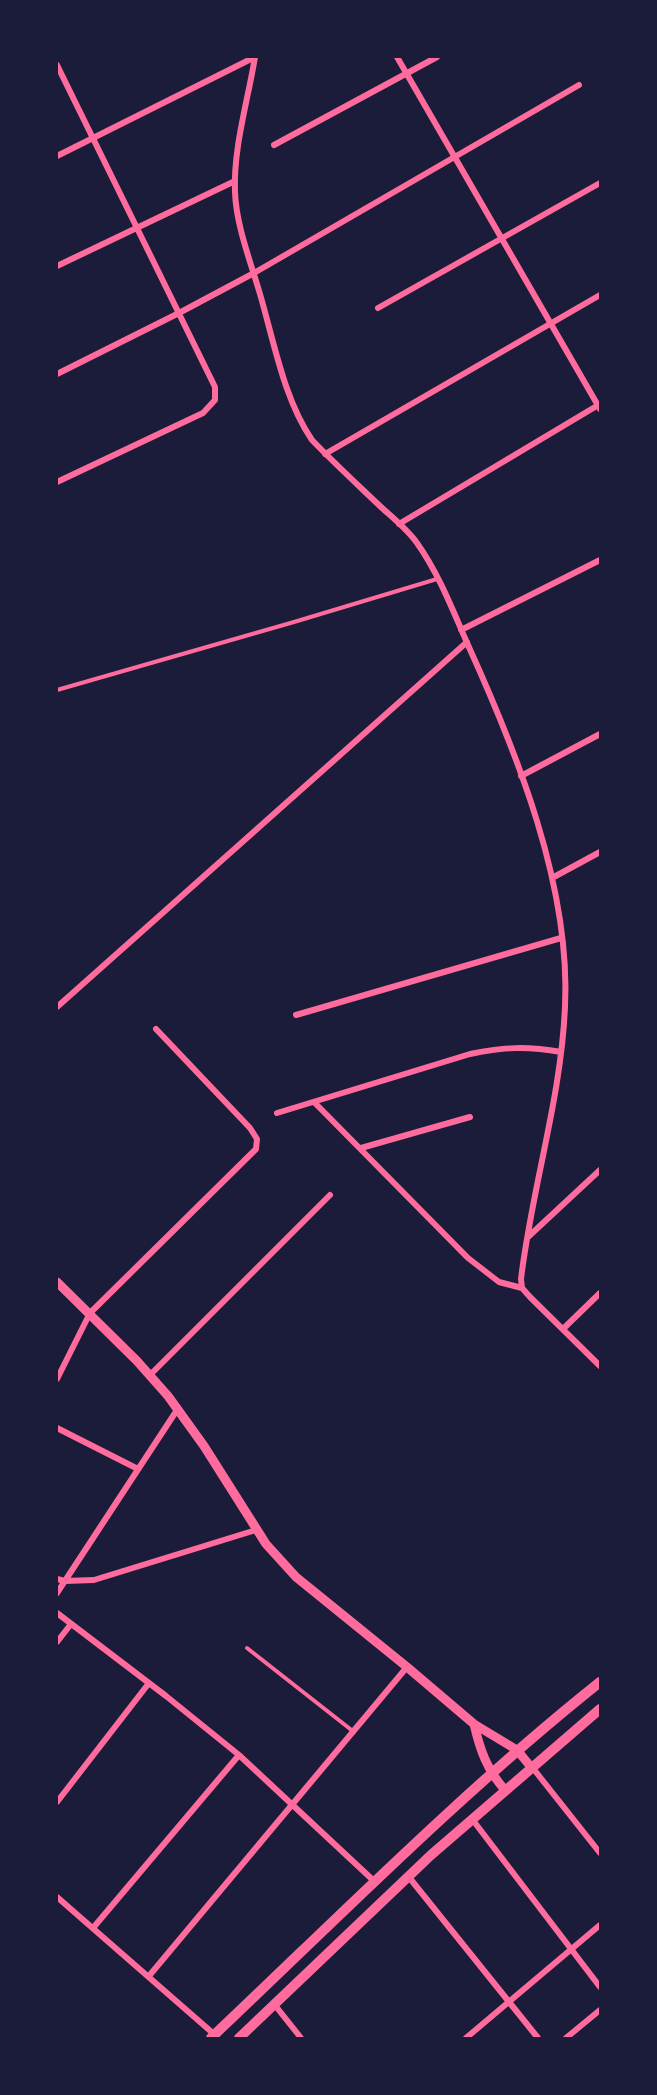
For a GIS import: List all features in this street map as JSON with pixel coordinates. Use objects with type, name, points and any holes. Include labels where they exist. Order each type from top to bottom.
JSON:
[{"type":"main road","points":[[213,2036],[374,1881],[490,1774],[600,1682]]},
{"type":"main road","points":[[238,2038],[408,1876],[600,1709]]},
{"type":"street","points":[[57,156],[255,57]]},
{"type":"street","points":[[255,57],[238,151],[235,182],[238,215],[292,403],[312,440],[416,542],[437,579],[483,678],[521,776],[552,878],[566,984],[561,1052],[527,1238],[521,1279],[522,1288]]},
{"type":"street","points":[[398,57],[454,158],[599,406],[399,524]]},
{"type":"street","points":[[274,145],[437,57]]},
{"type":"street","points":[[57,65],[215,387],[215,400],[203,413],[57,482]]},
{"type":"street","points":[[57,374],[254,273],[579,85]]},
{"type":"street","points":[[57,266],[235,182]]},
{"type":"street","points":[[378,308],[600,183]]},
{"type":"street","points":[[325,454],[600,295]]},
{"type":"street","points":[[461,630],[600,561]]},
{"type":"street","points":[[57,1007],[467,642]]},
{"type":"street","points":[[521,776],[600,734]]},
{"type":"street","points":[[552,878],[600,852]]},
{"type":"street","points":[[296,1015],[561,938]]},
{"type":"street","points":[[57,1379],[90,1313],[256,1149],[257,1139],[250,1128],[156,1029]]},
{"type":"street","points":[[277,1113],[492,1049],[525,1047],[561,1052]]},
{"type":"street","points":[[314,1102],[468,1258],[499,1282],[522,1288],[600,1366]]},
{"type":"street","points":[[361,1148],[470,1117]]},
{"type":"street","points":[[527,1238],[600,1170]]},
{"type":"street","points":[[150,1375],[330,1195]]},
{"type":"street","points":[[57,1282],[150,1375],[204,1446],[275,1557],[296,1577],[474,1724],[517,1750],[600,1853]]},
{"type":"street","points":[[563,1329],[600,1293]]},
{"type":"street","points":[[57,1593],[177,1410]]},
{"type":"street","points":[[57,1428],[138,1469]]},
{"type":"street","points":[[57,1579],[94,1580],[256,1530]]},
{"type":"street","points":[[57,1613],[239,1755],[374,1881]]},
{"type":"street","points":[[57,1642],[71,1624]]},
{"type":"street","points":[[149,1976],[407,1667]]},
{"type":"street","points":[[57,1802],[149,1683]]},
{"type":"street","points":[[474,1724],[490,1774],[505,1790]]},
{"type":"street","points":[[93,1928],[239,1755]]},
{"type":"street","points":[[472,1819],[600,1987]]},
{"type":"street","points":[[408,1876],[538,2038]]},
{"type":"street","points":[[57,1897],[149,1976],[213,2036]]},
{"type":"street","points":[[466,2038],[600,1925]]},
{"type":"street","points":[[274,2004],[301,2038]]},
{"type":"street","points":[[566,2038],[600,2010]]},
{"type":"lane","points":[[57,690],[437,579]]},
{"type":"lane","points":[[247,1648],[354,1732]]}]
